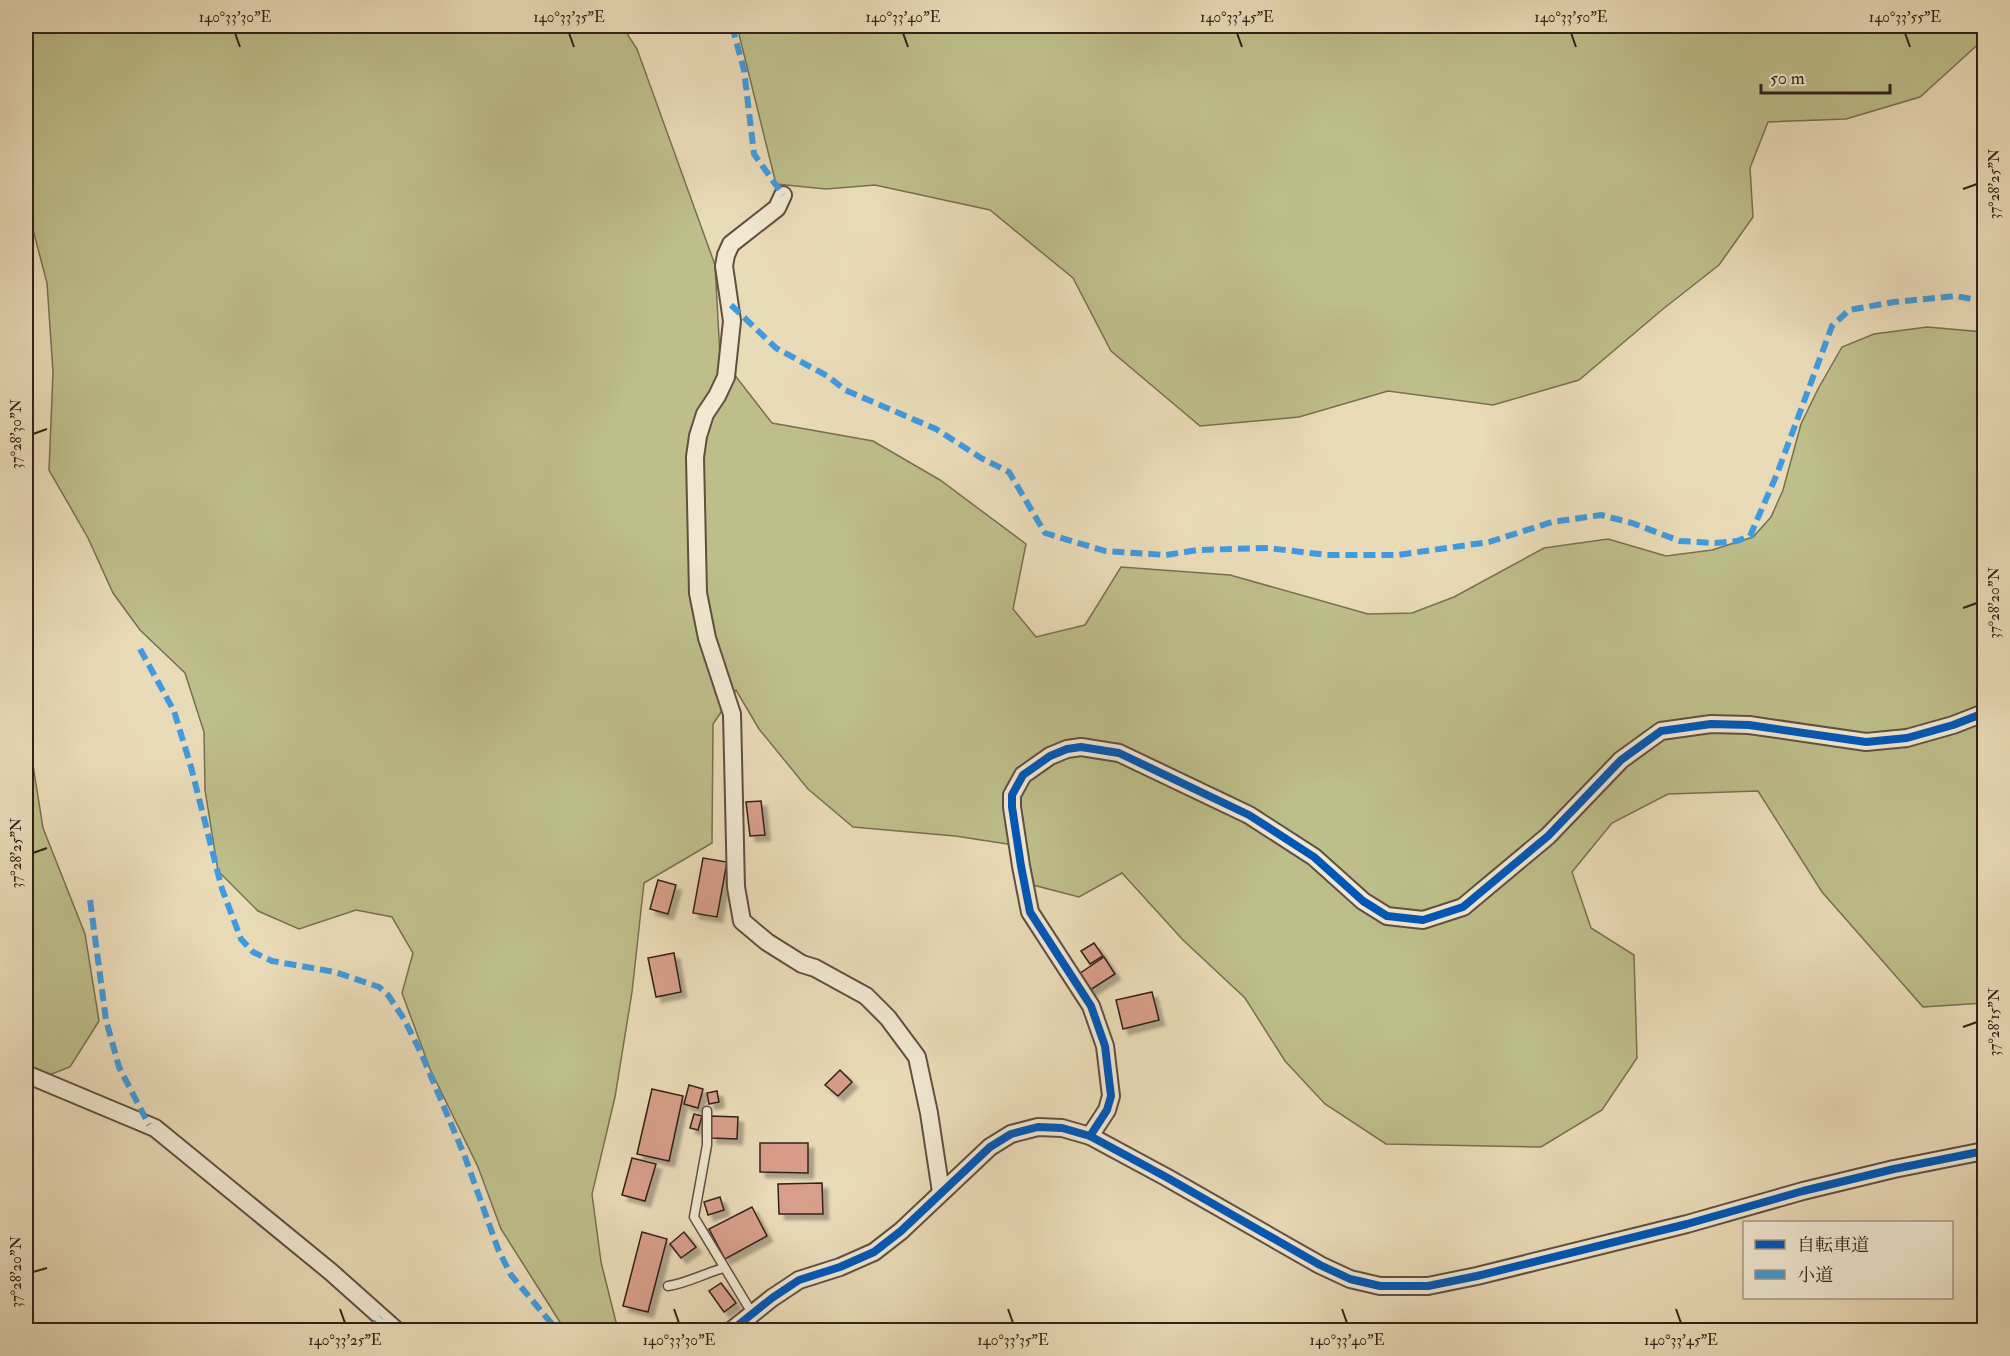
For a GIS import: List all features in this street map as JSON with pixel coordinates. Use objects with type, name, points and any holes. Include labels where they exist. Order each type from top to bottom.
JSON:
[{"type":"street","points":[[783,195],[777,208],[731,244],[726,255],[724,266],[732,321],[726,377],[705,414],[698,436],[695,457],[698,593],[707,638],[732,714],[736,887],[742,921],[767,942],[802,964],[815,968],[866,996],[888,1018],[917,1057],[929,1113],[941,1192]]},
{"type":"street","points":[[1089,1136],[1107,1110],[1111,1096],[1105,1046],[1091,1006],[1030,912],[1012,807],[1012,795],[1023,775],[1050,756],[1067,749],[1081,747],[1119,753],[1249,815],[1314,857],[1363,901],[1387,916],[1423,920],[1463,907],[1548,836],[1621,760],[1661,731],[1711,724],[1749,724],[1866,742],[1906,738],[1953,725],[1984,713]]},
{"type":"street","points":[[26,1074],[155,1128],[331,1272],[396,1330]]},
{"type":"street","points":[[732,1330],[799,1280],[840,1267],[874,1252],[901,1231],[990,1147],[1011,1134],[1038,1126],[1062,1128],[1089,1136],[1166,1176],[1320,1265],[1350,1279],[1380,1286],[1428,1286],[1477,1276],[1687,1224],[1894,1169],[1984,1151]]},
{"type":"lane","points":[[707,1111],[707,1145],[694,1217],[752,1313]]},
{"type":"lane","points":[[668,1286],[724,1268]]},
{"type":"green space","points":[[26,26],[622,26],[637,49],[715,265],[720,356],[772,423],[873,441],[940,480],[1026,544],[1013,609],[1036,637],[1085,625],[1121,567],[1230,575],[1368,614],[1412,613],[1454,597],[1544,548],[1608,539],[1666,556],[1712,550],[1753,537],[1771,517],[1783,490],[1801,424],[1842,347],[1874,334],[1927,327],[1984,332],[1984,1003],[1923,1007],[1822,892],[1758,791],[1668,794],[1612,823],[1572,872],[1591,928],[1634,955],[1637,1058],[1602,1110],[1541,1147],[1386,1144],[1325,1104],[1285,1061],[1245,998],[1183,940],[1122,873],[1079,897],[1033,885],[1014,845],[955,836],[853,827],[808,789],[759,729],[736,690],[713,724],[712,843],[644,883],[632,992],[615,1097],[592,1194],[601,1262],[618,1330],[565,1330],[501,1229],[478,1167],[430,1069],[402,993],[413,953],[392,917],[356,910],[299,929],[258,911],[218,871],[205,790],[204,732],[185,673],[140,630],[113,593],[88,538],[49,470],[53,372],[47,283],[26,208]]},
{"type":"green space","points":[[737,26],[1984,26],[1984,39],[1920,97],[1846,119],[1768,122],[1750,168],[1753,217],[1719,265],[1579,380],[1493,405],[1388,391],[1299,417],[1200,426],[1111,351],[1073,278],[990,210],[875,185],[826,189],[776,184]]},
{"type":"green space","points":[[26,721],[43,828],[85,934],[99,1021],[70,1067],[26,1084]]},
{"type":"building","points":[[761,801],[765,835],[750,836],[746,802]]},
{"type":"building","points":[[703,858],[727,862],[717,917],[693,913]]},
{"type":"building","points":[[658,880],[676,885],[668,914],[650,909]]},
{"type":"building","points":[[1094,943],[1103,956],[1090,964],[1081,951]]},
{"type":"building","points":[[674,953],[681,992],[656,997],[648,958]]},
{"type":"building","points":[[1104,957],[1115,974],[1087,992],[1076,976]]},
{"type":"building","points":[[1152,992],[1159,1020],[1123,1029],[1116,1000]]},
{"type":"building","points":[[840,1070],[852,1082],[838,1096],[825,1085]]},
{"type":"building","points":[[689,1085],[703,1089],[698,1108],[684,1104]]},
{"type":"building","points":[[652,1089],[683,1096],[669,1161],[637,1154]]},
{"type":"building","points":[[717,1091],[719,1102],[709,1104],[707,1093]]},
{"type":"building","points":[[694,1114],[702,1116],[698,1130],[690,1128]]},
{"type":"building","points":[[711,1116],[738,1117],[737,1139],[711,1138]]},
{"type":"building","points":[[760,1143],[808,1143],[808,1173],[760,1172]]},
{"type":"building","points":[[632,1158],[656,1164],[645,1201],[622,1195]]},
{"type":"building","points":[[822,1183],[823,1214],[779,1214],[778,1184]]},
{"type":"building","points":[[720,1197],[724,1210],[708,1215],[704,1202]]},
{"type":"building","points":[[752,1207],[767,1236],[725,1259],[709,1229]]},
{"type":"building","points":[[642,1232],[667,1239],[648,1312],[623,1306]]},
{"type":"building","points":[[684,1232],[696,1247],[681,1258],[670,1244]]},
{"type":"building","points":[[721,1283],[736,1303],[724,1312],[709,1291]]},
{"type":"marked path","points":[[732,26],[744,70],[754,154],[783,195]]},
{"type":"marked path","points":[[731,305],[776,348],[829,377],[845,390],[936,429],[981,458],[1009,472],[1045,533],[1105,551],[1166,555],[1198,550],[1268,548],[1327,555],[1397,555],[1489,542],[1552,522],[1601,515],[1632,523],[1680,541],[1715,543],[1737,541],[1750,536],[1777,474],[1832,326],[1849,310],[1894,302],[1955,296],[1984,301]]},
{"type":"marked path","points":[[140,649],[174,711],[191,767],[222,889],[241,939],[253,952],[272,961],[335,972],[379,987],[388,995],[404,1019],[422,1055],[465,1157],[498,1249],[511,1275],[557,1330]]},
{"type":"marked path","points":[[90,900],[106,1020],[119,1067],[149,1125]]},
{"type":"marked path","points":[[368,1330],[381,1317]]},
{"type":"marked path","points":[[229,1330],[245,1330]]},
{"type":"cycle path","points":[[1090,1136],[1107,1110],[1111,1096],[1105,1046],[1091,1006],[1030,912],[1012,807],[1012,795],[1023,775],[1050,756],[1067,749],[1081,747],[1119,753],[1249,815],[1314,857],[1363,901],[1387,916],[1423,920],[1463,907],[1548,836],[1621,760],[1661,731],[1711,724],[1749,725],[1866,742],[1907,738],[1953,725],[1984,713]]},
{"type":"cycle path","points":[[732,1330],[799,1280],[840,1267],[874,1252],[901,1231],[990,1147],[1011,1134],[1038,1127],[1062,1128],[1090,1136],[1320,1265],[1350,1279],[1380,1286],[1428,1286],[1477,1276],[1687,1224],[1803,1191],[1894,1169],[1984,1151]]}]
